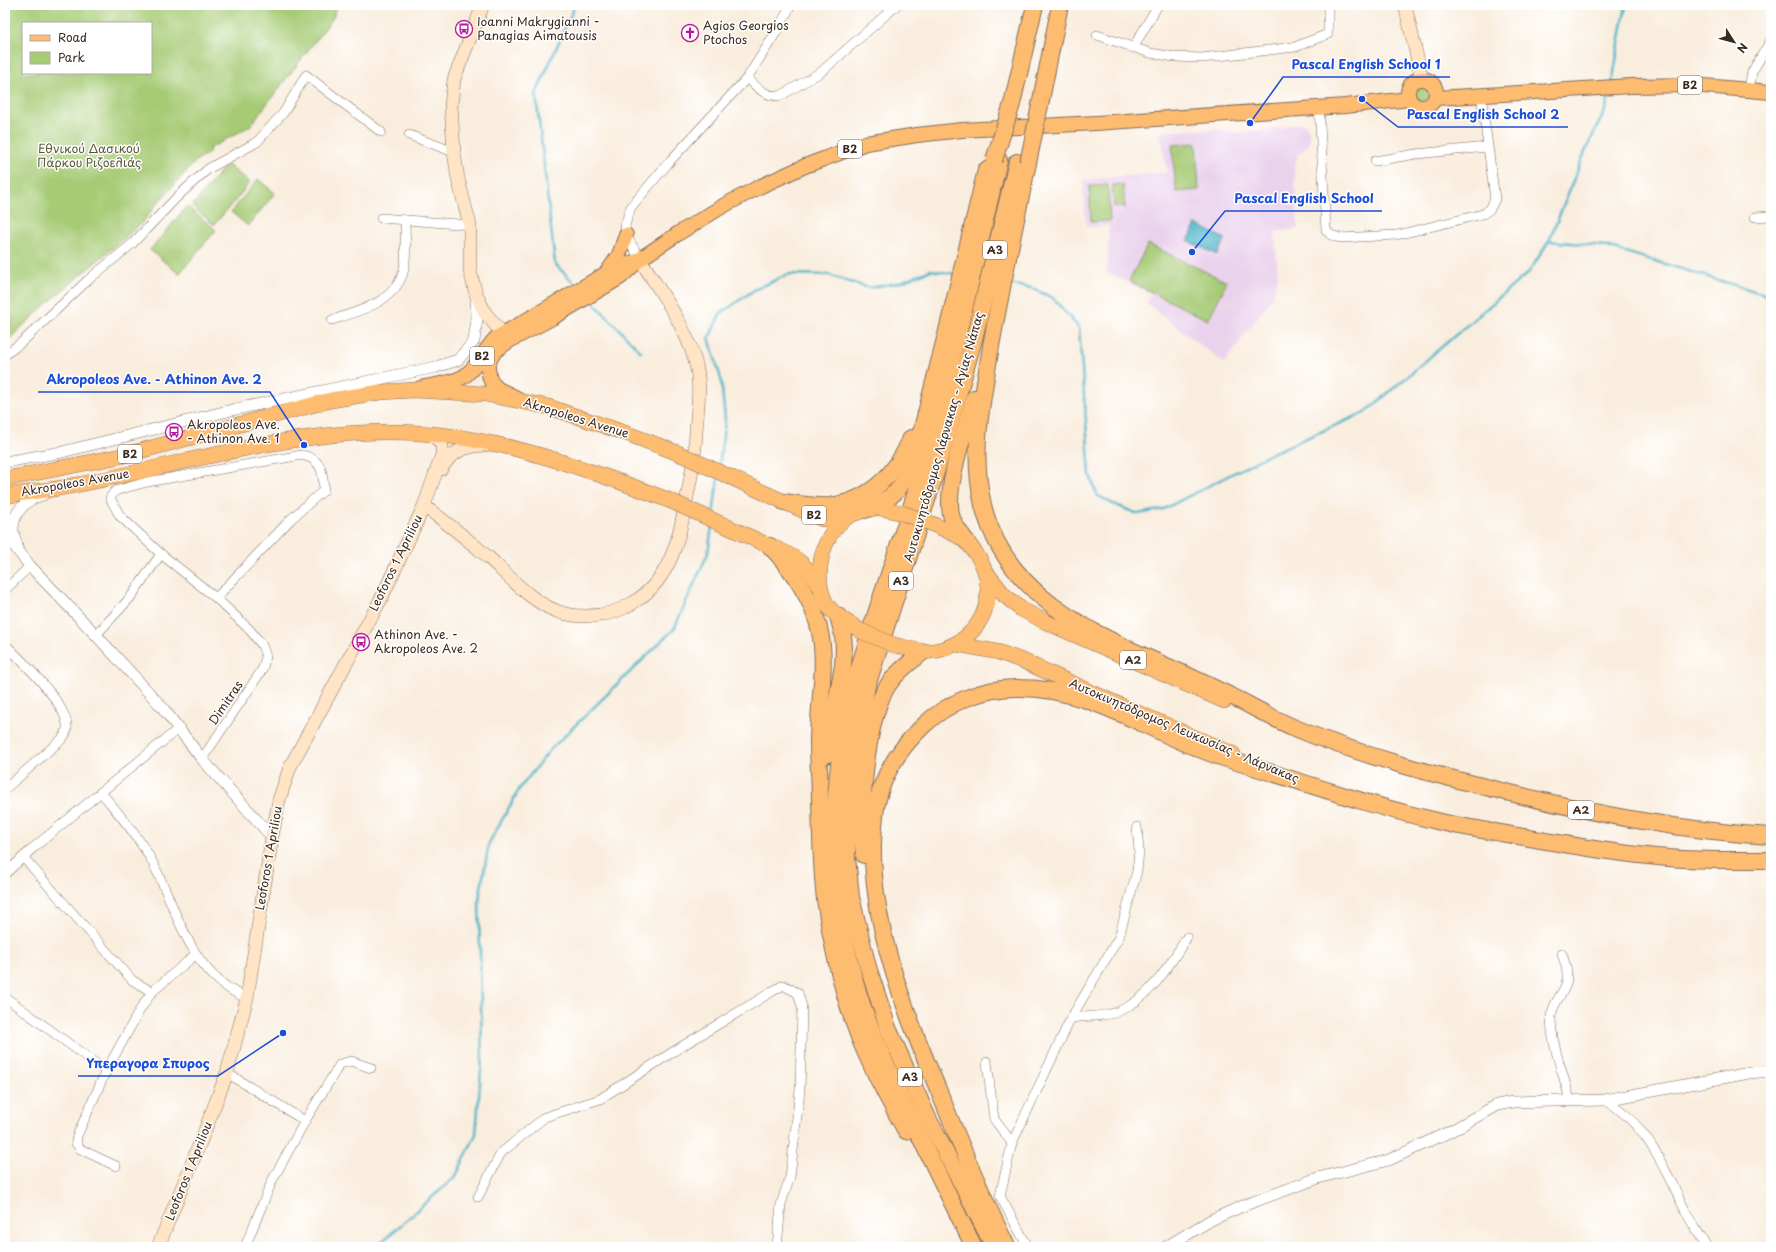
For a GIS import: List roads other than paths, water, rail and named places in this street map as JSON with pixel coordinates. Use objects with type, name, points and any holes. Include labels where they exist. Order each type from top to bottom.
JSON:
[{"type":"highway","points":[[997,310],[950,486],[949,505],[952,519],[978,557],[986,572],[988,601],[980,621],[966,638],[955,644],[940,650],[923,652],[894,645],[861,630],[838,616],[827,605],[820,585],[821,562],[824,549],[837,527],[846,518],[885,502],[897,491],[906,478],[914,460],[965,254],[994,160],[1007,104],[1026,5]]},
{"type":"highway","points":[[1007,104],[1035,5]]},
{"type":"highway","name":"Αυτοκινητόδρομος Λάρνακας - Αγίας Νάπας","points":[[995,1247],[927,1116],[888,1028],[868,967],[851,897],[847,857],[848,804],[853,756],[867,686],[936,472],[1022,163],[1035,105],[1051,5]]},
{"type":"highway","points":[[1035,105],[1060,5]]},
{"type":"highway","name":"Αυτοκινητόδρομος Λάρνακας - Αγίας Νάπας","points":[[974,1247],[913,1123],[872,1033],[852,971],[839,899],[836,858],[835,805],[840,755],[854,684],[924,464],[959,334],[994,160]]},
{"type":"highway","points":[[1022,163],[978,428],[976,460],[984,506],[992,530],[1003,551],[1026,584],[1047,603],[1069,618],[1099,635],[1240,700],[1293,728]]},
{"type":"highway","points":[[784,502],[813,506],[830,506],[849,502],[870,493],[887,478],[904,455],[935,377]]},
{"type":"highway","name":"Akropoleos Avenue","points":[[5,479],[122,456],[331,400],[381,392],[414,390],[459,391],[549,407],[678,453],[784,502]]},
{"type":"highway","name":"Akropoleos Avenue","points":[[5,496],[74,486],[270,443],[328,435],[387,432],[427,434],[497,445],[567,463],[671,501],[766,545]]},
{"type":"highway","name":"B2","points":[[784,502],[822,519],[846,518]]},
{"type":"highway","points":[[865,510],[878,508],[902,513],[935,525],[967,542]]},
{"type":"highway","points":[[766,545],[783,559],[794,575],[809,602],[819,627],[823,653],[818,742],[821,851],[825,899],[840,976],[859,1037],[885,1093],[920,1156],[952,1203]]},
{"type":"highway","name":"B2","points":[[766,545],[786,552],[799,560],[810,570],[820,585]]},
{"type":"highway","name":"A2","points":[[986,572],[1004,595],[1021,609],[1046,622],[1243,709],[1395,764],[1575,809],[1666,825],[1771,836]]},
{"type":"highway","points":[[820,800],[832,719],[843,666],[843,635],[838,616]]},
{"type":"highway","name":"Αυτοκινητόδρομος Λευκωσίας - Λάρνακας","points":[[955,644],[998,652],[1023,661],[1285,777],[1434,821],[1558,843],[1670,858],[1771,860]]},
{"type":"highway","points":[[923,652],[898,674],[886,689],[877,708],[871,734],[863,796],[862,842],[868,896],[880,961],[902,1025],[995,1247]]},
{"type":"highway","points":[[1007,1247],[979,1189],[910,1022],[890,960],[876,892],[873,843],[875,812],[882,785],[892,762],[911,737],[929,720],[953,705],[977,694],[998,689],[1048,689],[1083,698],[1211,754],[1285,777]]},
{"type":"main road","points":[[483,5],[454,79],[452,106],[454,152],[458,179],[470,225],[470,271],[476,294],[485,313],[506,337]]},
{"type":"main road","points":[[1405,5],[1422,79]]},
{"type":"main road","points":[[1409,99],[1408,91],[1410,86],[1417,80],[1422,79],[1434,85],[1436,98]]},
{"type":"main road","name":"B2","points":[[414,390],[454,381],[467,375],[490,344],[506,337],[583,293],[621,277],[640,259],[679,232],[760,186],[805,166],[866,143],[917,134],[962,130],[1096,123],[1409,99],[1414,105],[1422,107],[1431,105],[1436,98],[1481,94],[1630,86],[1694,85],[1771,92]]},
{"type":"main road","points":[[607,273],[619,255],[626,235]]},
{"type":"main road","points":[[424,506],[463,536],[544,605],[564,613],[589,617],[613,612],[629,606],[656,584],[667,566],[675,548],[683,516],[695,452],[699,383],[695,361],[681,325],[640,259]]},
{"type":"main road","name":"B2","points":[[583,293],[607,273],[640,259]]},
{"type":"main road","name":"B2","points":[[506,337],[488,363],[488,374],[493,384],[498,389],[522,401]]},
{"type":"main road","name":"Leoforos 1 Apriliou","points":[[158,1247],[227,1073],[247,998],[279,800],[290,767],[382,596],[424,506],[442,456],[443,449],[441,443],[437,439],[427,434]]},
{"type":"main road","name":"Leoforos 1 Apriliou","points":[[431,488],[448,458],[459,450],[473,446],[497,445]]},
{"type":"street","points":[[640,259],[626,235],[625,225],[631,207],[670,161],[746,78],[777,31],[791,5]]},
{"type":"street","points":[[746,78],[764,93],[777,96],[782,95],[821,72],[897,5]]},
{"type":"street","points":[[1133,48],[1158,5]]},
{"type":"street","points":[[1097,35],[1133,48],[1175,57],[1202,58],[1295,48],[1328,34],[1328,5]]},
{"type":"street","points":[[1749,90],[1752,72],[1771,40]]},
{"type":"street","points":[[5,355],[22,342],[88,280],[132,244],[208,169],[257,142],[284,112],[306,75],[381,132]]},
{"type":"street","points":[[1319,107],[1326,230],[1331,235],[1340,238],[1397,235],[1483,214],[1490,209],[1495,198],[1481,94]]},
{"type":"street","points":[[409,135],[454,152]]},
{"type":"street","points":[[1375,161],[1416,154],[1487,147]]},
{"type":"street","points":[[1755,217],[1771,216]]},
{"type":"street","points":[[380,218],[470,225]]},
{"type":"street","points":[[332,320],[368,309],[394,289],[404,271],[405,220]]},
{"type":"street","points":[[5,462],[62,452],[236,409],[436,367],[458,360],[474,341],[477,319],[476,294]]},
{"type":"street","points":[[302,455],[313,458],[321,469],[324,490],[291,519],[216,598],[162,554],[120,516],[110,498],[114,492],[147,482],[302,455]]},
{"type":"street","points":[[18,551],[13,531],[18,512],[23,506],[29,500],[38,496],[74,486]]},
{"type":"street","points":[[5,534],[30,566],[162,707],[202,759],[272,837]]},
{"type":"street","points":[[96,635],[130,598],[162,554]]},
{"type":"street","points":[[5,590],[30,566]]},
{"type":"street","name":"Dimitras","points":[[202,759],[262,670],[266,658],[262,645],[249,629],[216,598]]},
{"type":"street","points":[[5,644],[39,678],[65,716],[67,726],[67,731],[62,739],[5,789]]},
{"type":"street","points":[[5,874],[23,857],[178,729]]},
{"type":"street","points":[[101,792],[148,855],[174,914],[196,954],[218,981],[228,990],[247,998]]},
{"type":"street","points":[[1028,1247],[1000,1196],[1012,1142],[1071,1018],[1119,937],[1137,871],[1139,851],[1137,827]]},
{"type":"street","points":[[23,857],[132,980],[152,992]]},
{"type":"street","points":[[1071,1018],[1115,1013],[1136,1002],[1163,975],[1188,937]]},
{"type":"street","points":[[116,1166],[80,1149],[76,1143],[77,1136],[106,1071],[141,1008],[152,992],[196,954]]},
{"type":"street","points":[[1562,954],[1567,967],[1565,988],[1556,1001],[1551,1016],[1554,1039],[1570,1101]]},
{"type":"street","points":[[478,1197],[501,1153],[545,1117],[600,1099],[679,1048],[783,985],[798,993],[802,1007],[801,1068],[800,1090],[790,1177],[781,1204],[777,1247]]},
{"type":"street","points":[[5,997],[106,1071]]},
{"type":"street","points":[[245,1247],[272,1182],[305,1121],[340,1064],[351,1062],[371,1068]]},
{"type":"street","points":[[987,1062],[994,1119],[1012,1142]]},
{"type":"street","points":[[1166,1247],[1211,1220],[1245,1206],[1318,1178],[1388,1160],[1451,1131],[1497,1105],[1513,1102],[1605,1100],[1749,1073],[1771,1071]]},
{"type":"street","points":[[227,1073],[305,1121]]},
{"type":"street","points":[[1605,1100],[1620,1108],[1641,1130],[1664,1165],[1685,1211],[1706,1247]]},
{"type":"water","points":[[1196,224],[1225,239],[1217,255],[1188,241]]},
{"type":"waterway","points":[[576,285],[555,264],[536,94],[573,10],[577,5]]},
{"type":"waterway","points":[[1612,83],[1626,5]]},
{"type":"waterway","points":[[1549,241],[1584,154],[1606,108],[1610,92]]},
{"type":"waterway","points":[[1009,284],[1031,288],[1053,298],[1079,328],[1090,475],[1097,495],[1111,503],[1138,514],[1164,509],[1272,453],[1366,412],[1529,272],[1549,241],[1605,246],[1771,296]]},
{"type":"waterway","points":[[719,467],[725,420],[721,379],[709,338],[720,314],[754,290],[789,274],[829,275],[869,288],[901,282],[931,270],[955,274]]},
{"type":"waterway","points":[[591,300],[641,352]]},
{"type":"waterway","points":[[713,515],[718,478]]},
{"type":"waterway","points":[[376,1247],[456,1176],[476,1134],[482,1058],[479,900],[489,843],[520,788],[550,750],[674,629],[708,553],[712,526]]},
{"type":"place","name":"Ioanni Makrygianni - Panagias Aimatousis","points":[[464,29]]},
{"type":"place","name":"Agios Georgios Ptochos","points":[[690,33]]},
{"type":"place","name":"Pascal English School 2","points":[[1362,99]]},
{"type":"place","name":"Pascal English School 1","points":[[1250,123]]},
{"type":"place","name":"Pascal English School","points":[[1192,252]]},
{"type":"place","name":"Akropoleos Ave. - Athinon Ave. 1","points":[[174,432]]},
{"type":"place","name":"Akropoleos Ave. - Athinon Ave. 2","points":[[304,445]]},
{"type":"place","name":"Athinon Ave. - Akropoleos Ave. 2","points":[[361,642]]},
{"type":"place","name":"Υπεραγορα Σπυρος","points":[[283,1033]]},
{"type":"park label","name":"Εθνικού Δασικού Πάρκου Ριζοελιάς","points":[[89,156]]}]
